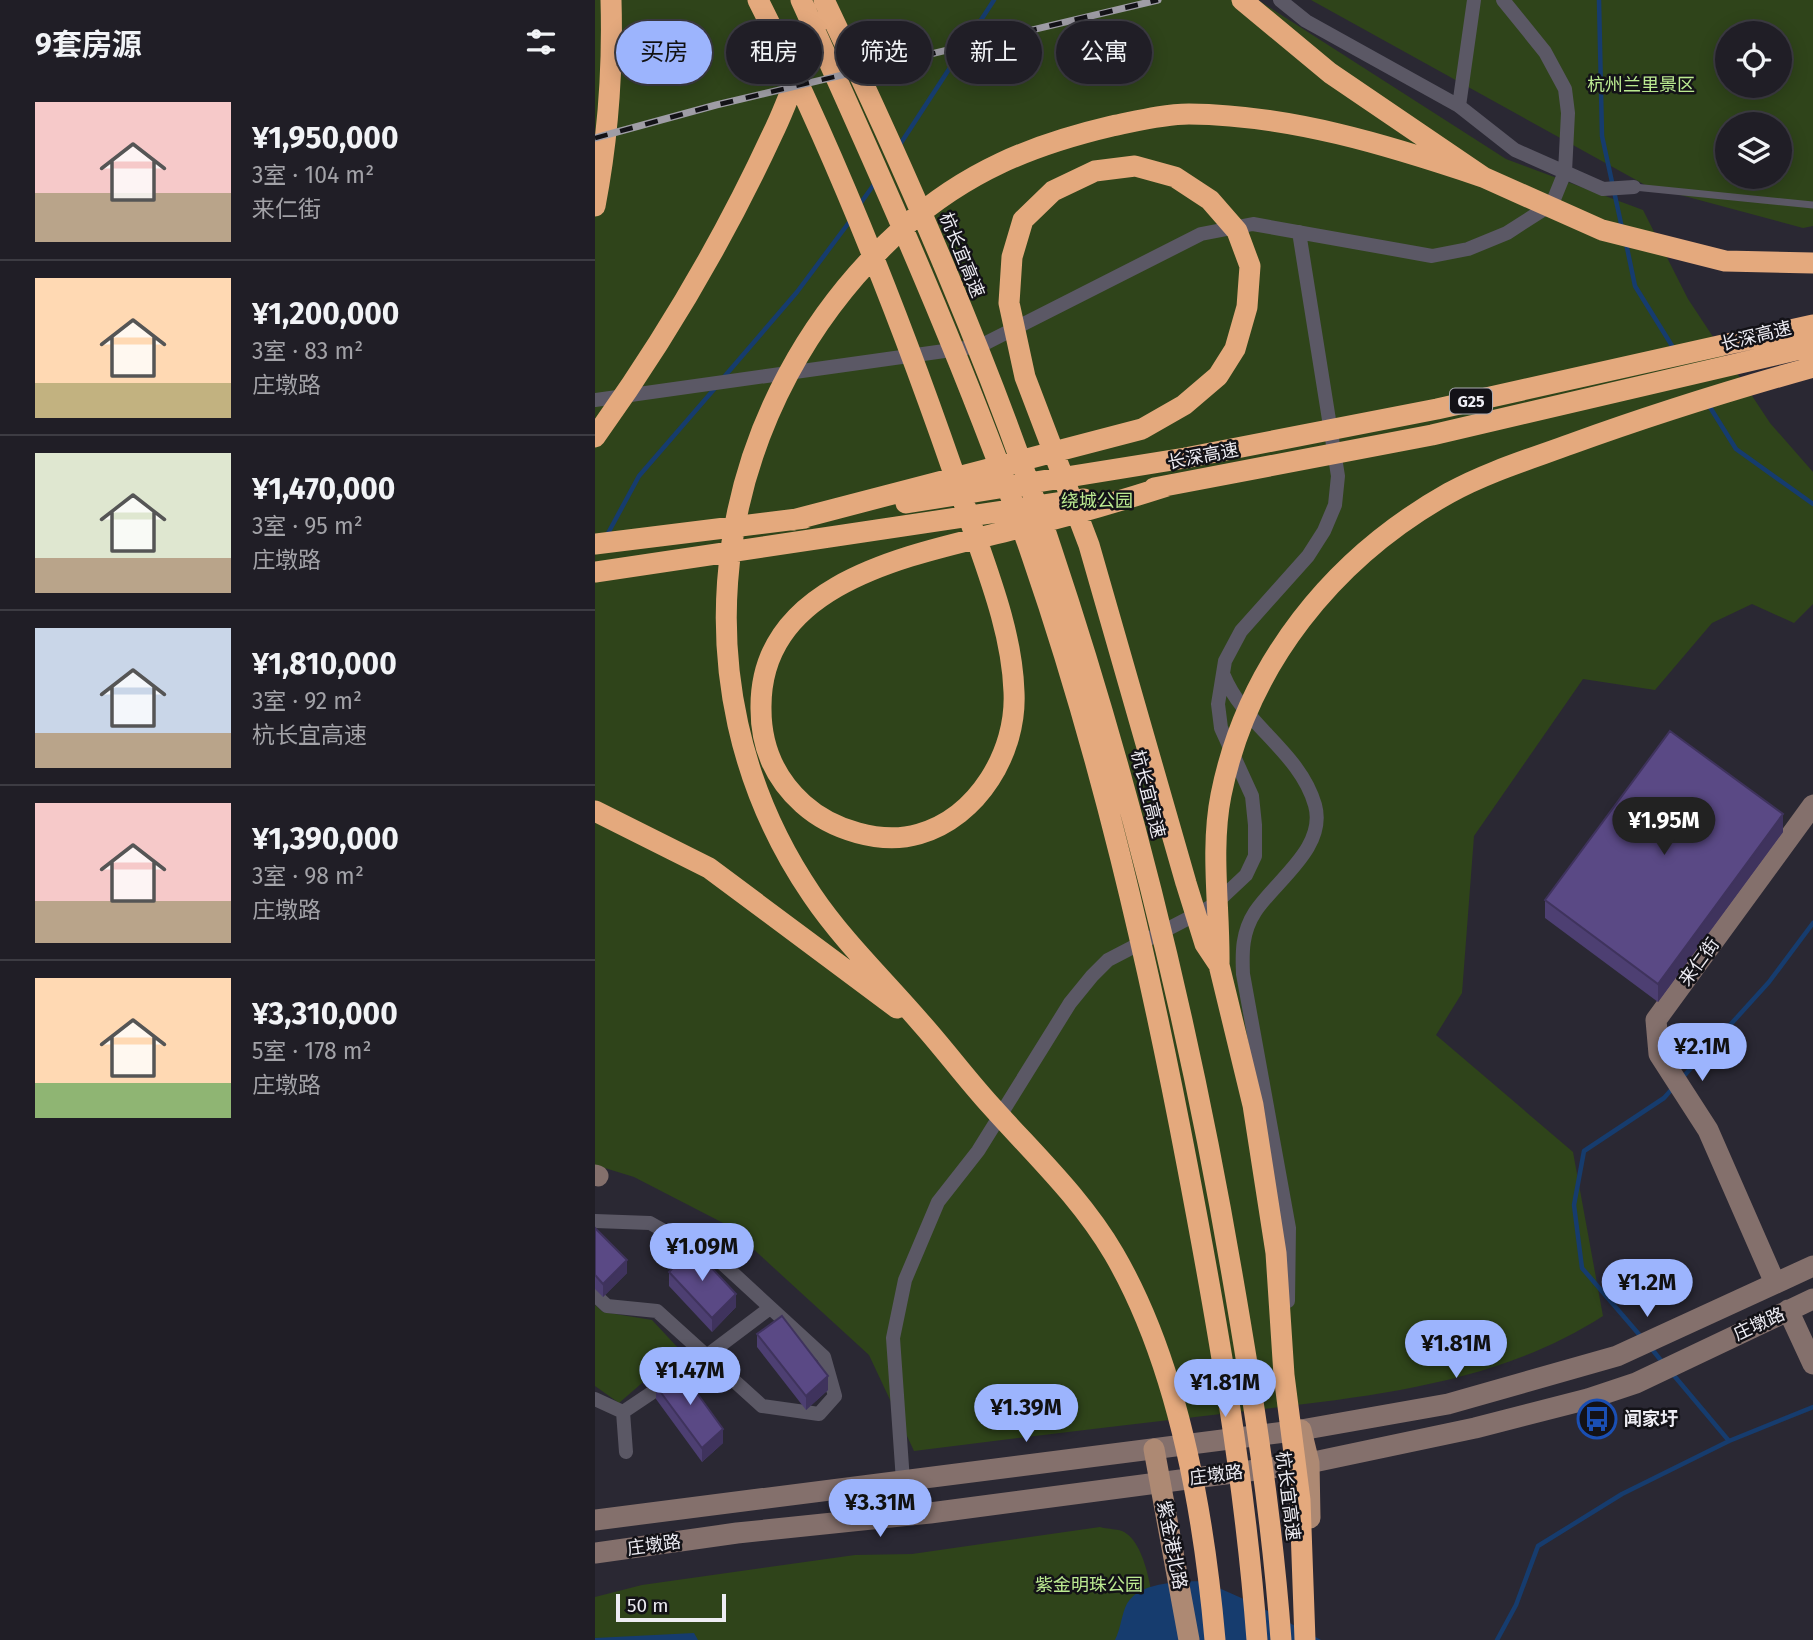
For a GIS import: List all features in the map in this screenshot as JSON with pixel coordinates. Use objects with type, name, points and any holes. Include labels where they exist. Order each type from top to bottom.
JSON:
[{"type":"highway","points":[[595,206],[603,167],[613,51],[611,0]]},
{"type":"highway","points":[[758,0],[844,186],[944,446],[991,583],[1008,646],[1015,695],[1009,732],[997,766],[976,800],[950,821],[917,835],[880,838],[840,828],[804,805],[771,766],[761,733],[760,681],[781,634],[809,606],[880,565],[1095,509],[1167,486]]},
{"type":"highway","points":[[801,0],[921,272],[988,435],[1033,559],[1090,747],[1159,1017],[1208,1272],[1251,1556],[1258,1640]]},
{"type":"highway","points":[[595,438],[679,313],[733,216],[773,134],[825,0]]},
{"type":"highway","name":"杭长宜高速","points":[[825,0],[872,99],[1010,433],[1051,549],[1112,748],[1181,1016],[1213,1162],[1258,1444],[1281,1640]]},
{"type":"highway","points":[[1242,0],[1330,73],[1483,177]]},
{"type":"highway","points":[[1215,1640],[1208,1562],[1188,1464],[1162,1363],[1145,1314],[1115,1256],[1082,1202],[988,1104],[815,900],[786,853],[758,796],[739,734],[729,663],[725,597],[737,511],[763,423],[802,346],[831,304],[873,255],[958,185],[1009,158],[1053,140],[1152,118],[1183,114],[1278,122],[1377,143],[1483,177],[1602,230],[1725,261],[1813,263]]},
{"type":"highway","points":[[793,520],[1142,429],[1184,405],[1218,376],[1235,349],[1247,307],[1250,266],[1237,231],[1210,200],[1175,177],[1135,166],[1095,171],[1053,191],[1023,220],[1011,257],[1009,303],[1025,377],[1090,545],[1186,883],[1205,944],[1219,965]]},
{"type":"highway","name":"长深高速","points":[[595,544],[793,520],[1185,458],[1437,409],[1813,325]]},
{"type":"highway","name":"长深高速","points":[[595,572],[669,563],[1190,482],[1432,435],[1813,346]]},
{"type":"highway","points":[[1310,1634],[1276,1253],[1253,1104],[1219,965],[1217,857],[1220,799],[1232,747],[1252,694],[1290,631],[1337,579],[1390,532],[1449,493],[1511,466],[1639,420],[1813,367]]},
{"type":"highway","points":[[595,811],[709,868],[926,1028]]},
{"type":"main road","name":"来仁街","points":[[1775,1283],[1708,1130],[1659,1054],[1657,1020],[1813,805]]},
{"type":"main road","name":"庄墩路","points":[[595,1520],[738,1499],[903,1481],[1301,1430],[1448,1404],[1617,1356],[1813,1266]]},
{"type":"main road","name":"庄墩路","points":[[595,1553],[737,1533],[930,1513],[1309,1463],[1475,1428],[1588,1399],[1636,1383],[1813,1299]]},
{"type":"main road","points":[[1788,1310],[1813,1364]]},
{"type":"main road","points":[[1301,1430],[1309,1463],[1310,1634]]},
{"type":"main road","name":"紫金港北路","points":[[1154,1449],[1189,1640]]},
{"type":"street","points":[[1280,0],[1306,21],[1459,106],[1515,150],[1603,189],[1634,187]]},
{"type":"street","points":[[1459,106],[1474,0]]},
{"type":"street","points":[[595,400],[980,346],[1202,234],[1254,224],[1432,256],[1468,249],[1507,233],[1552,204],[1565,172],[1568,113],[1565,89],[1545,52],[1503,0]]},
{"type":"street","points":[[903,1481],[893,1338],[905,1280],[938,1202],[978,1151],[1070,1003],[1092,976],[1108,960],[1214,905],[1246,875],[1255,856],[1252,796],[1221,728],[1218,704],[1225,661],[1241,631],[1308,556],[1335,505],[1338,476],[1299,232]]},
{"type":"street","points":[[1223,675],[1233,699],[1278,745],[1306,782],[1316,807],[1316,829],[1307,848],[1254,913],[1244,934],[1242,951],[1243,974],[1289,1228],[1287,1339],[1301,1430]]},
{"type":"street","points":[[595,1221],[650,1223],[723,1264],[824,1357],[835,1396],[819,1414],[762,1406],[657,1311],[607,1306],[595,1295]]},
{"type":"street","points":[[623,1412],[705,1357],[770,1308]]},
{"type":"street","points":[[595,1399],[623,1412]]},
{"type":"street","points":[[623,1412],[626,1452]]},
{"type":"lane","points":[[1634,187],[1813,205]]},
{"type":"green space","name":"绕城公园","points":[[595,0],[1258,0],[1506,159],[1643,210],[1688,299],[1770,423],[1813,472],[1813,604],[1794,623],[1752,604],[1712,623],[1655,690],[1583,679],[1474,836],[1462,993],[1436,1035],[1573,1152],[1603,1316],[1559,1341],[1514,1360],[1467,1375],[1418,1386],[1320,1402],[914,1451],[869,1355],[727,1225],[634,1177],[595,1165]]},
{"type":"green space","name":"杭州兰里景区","points":[[1311,0],[1813,0],[1813,226],[1803,228],[1647,186]]},
{"type":"green space","points":[[595,1305],[603,1312],[652,1320],[680,1350],[619,1403],[595,1386]]},
{"type":"green space","name":"紫金明珠公园","points":[[1100,1527],[1122,1531],[1139,1549],[1149,1580],[1158,1640],[595,1640],[595,1597],[642,1585],[855,1555],[912,1554]]},
{"type":"water","points":[[1203,1581],[1255,1604],[1321,1640],[1115,1640],[1125,1608],[1130,1599],[1138,1593],[1159,1585]]},
{"type":"water","points":[[694,1633],[698,1640],[595,1640],[595,1638]]},
{"type":"building","points":[[1670,731],[1783,814],[1658,984],[1545,900]]},
{"type":"building","points":[[595,1228],[627,1260],[603,1284],[595,1275]]},
{"type":"building","points":[[693,1248],[736,1294],[712,1318],[669,1272]]},
{"type":"building","points":[[782,1316],[828,1376],[806,1396],[757,1334]]},
{"type":"building","points":[[678,1367],[723,1429],[702,1448],[656,1386]]},
{"type":"waterway","points":[[899,146],[994,0]]},
{"type":"waterway","points":[[1599,0],[1602,136],[1622,228]]},
{"type":"waterway","points":[[860,204],[875,183]]},
{"type":"waterway","points":[[724,377],[797,292],[850,221]]},
{"type":"waterway","points":[[1626,243],[1635,286],[1674,349]]},
{"type":"waterway","points":[[606,537],[639,476],[716,387]]},
{"type":"waterway","points":[[1708,404],[1736,449],[1813,504]]},
{"type":"waterway","points":[[1683,1077],[1769,982],[1813,923]]},
{"type":"waterway","points":[[1643,1339],[1582,1268],[1574,1205],[1584,1151],[1664,1098],[1672,1089]]},
{"type":"waterway","points":[[1651,1348],[1663,1363]]},
{"type":"waterway","points":[[1671,1372],[1729,1441]]},
{"type":"waterway","points":[[1497,1640],[1516,1605],[1538,1546],[1622,1494],[1729,1441],[1813,1407]]},
{"type":"railway","points":[[595,138],[716,105],[1158,0]]},
{"type":"place","name":"闻家圩","points":[[1597,1419]]}]
